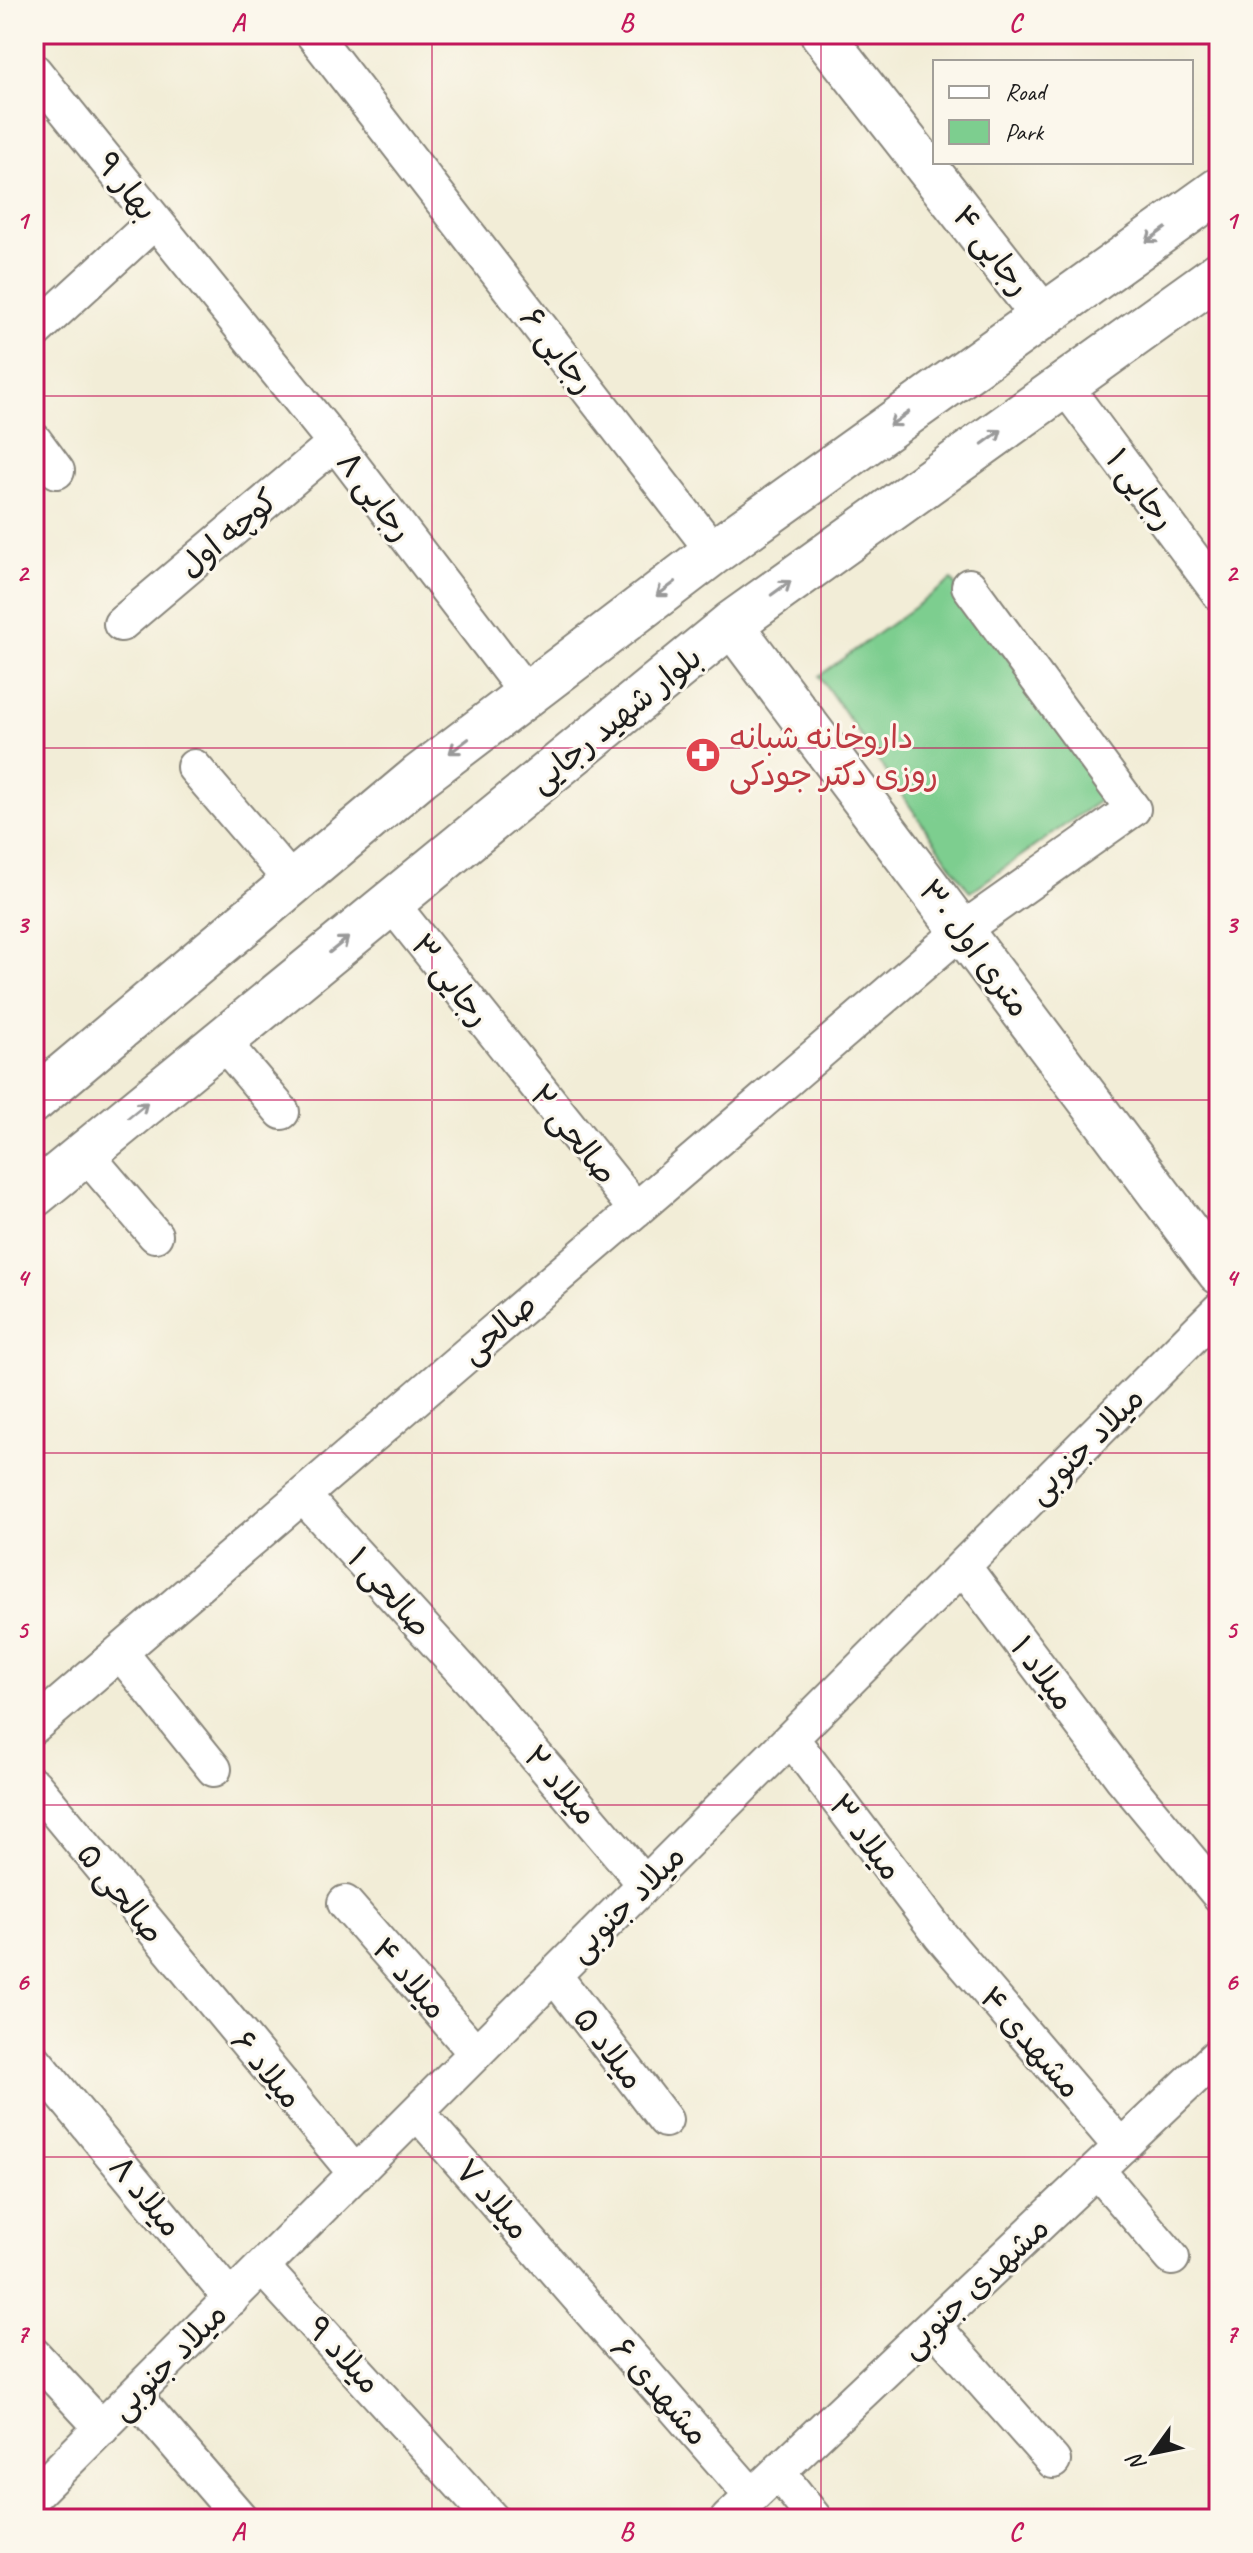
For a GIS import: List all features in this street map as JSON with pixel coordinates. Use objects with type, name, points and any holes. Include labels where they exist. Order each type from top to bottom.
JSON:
[{"type":"main road","points":[[34,1100],[420,776],[714,552],[1219,190]]},
{"type":"main road","name":"بلوار شهید رجایی","points":[[34,1195],[731,624],[1219,274]]},
{"type":"street","name":"رجایی ۶","points":[[313,34],[714,552]]},
{"type":"street","name":"رجایی ۴","points":[[822,34],[1043,316]]},
{"type":"street","name":"بهار ۹","points":[[34,71],[221,299]]},
{"type":"street","points":[[34,332],[155,221]]},
{"type":"street","name":"رجایی ۸","points":[[221,299],[527,694]]},
{"type":"street","name":"رجایی ۱","points":[[1064,385],[1219,593]]},
{"type":"street","points":[[34,440],[57,471]]},
{"type":"street","name":"کوچه اول","points":[[121,624],[335,443]]},
{"type":"street","name":"صالحی","points":[[34,1726],[962,930],[1133,809],[969,586]]},
{"type":"street","name":"۳۰ متری اول","points":[[731,624],[1219,1273]]},
{"type":"street","points":[[194,767],[293,883]]},
{"type":"street","name":"رجایی ۳","points":[[391,903],[512,1058]]},
{"type":"street","points":[[222,1041],[282,1112]]},
{"type":"street","name":"صالحی ۲","points":[[512,1058],[636,1210]]},
{"type":"street","points":[[85,1153],[155,1235]]},
{"type":"street","name":"میلاد جنوبی","points":[[34,2495],[1219,1310]]},
{"type":"street","name":"صالحی ۱","points":[[303,1496],[477,1687]]},
{"type":"street","name":"میلاد ۱","points":[[963,1566],[1123,1779],[1219,1895]]},
{"type":"street","points":[[120,1652],[214,1769]]},
{"type":"street","name":"میلاد ۲","points":[[477,1687],[645,1884]]},
{"type":"street","name":"میلاد ۳","points":[[791,1738],[941,1936]]},
{"type":"street","name":"صالحی ۵","points":[[34,1785],[178,1963]]},
{"type":"street","name":"میلاد ۴","points":[[345,1903],[476,2053]]},
{"type":"street","name":"مشهدی ۴","points":[[941,1936],[1109,2158],[1172,2258]]},
{"type":"street","name":"میلاد ۶","points":[[178,1963],[356,2174]]},
{"type":"street","name":"میلاد ۵","points":[[554,1975],[665,2120]]},
{"type":"street","name":"مشهدی جنوبی","points":[[740,2508],[1219,2054]]},
{"type":"street","name":"میلاد ۸","points":[[34,2060],[231,2299]]},
{"type":"street","name":"میلاد ۷","points":[[417,2112],[569,2286]]},
{"type":"street","name":"میلاد ۹","points":[[262,2267],[492,2519]]},
{"type":"street","name":"مشهدی ۶","points":[[569,2286],[740,2508]]},
{"type":"street","points":[[933,2325],[1053,2461]]},
{"type":"street","points":[[34,2355],[102,2428]]},
{"type":"street","points":[[134,2395],[241,2519]]},
{"type":"street","points":[[778,2472],[815,2519]]},
{"type":"green space","points":[[952,580],[1106,796],[970,892],[819,676]]},
{"type":"place","name":"داروخانه شبانه روزی دکتر جودکی","points":[[703,755]]}]
